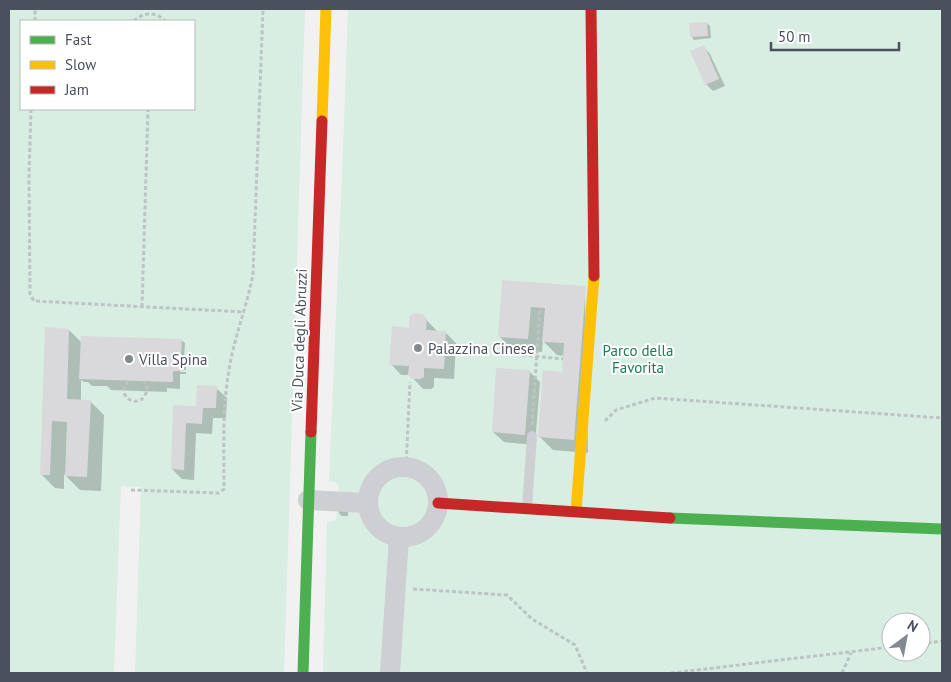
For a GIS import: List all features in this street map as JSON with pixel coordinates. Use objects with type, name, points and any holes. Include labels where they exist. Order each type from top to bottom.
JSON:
[{"type":"street","name":"Via Duca degli Abruzzi","points":[[302,673],[326,9]]},
{"type":"street","points":[[576,512],[594,280],[591,9]]},
{"type":"street","points":[[406,467],[425,475],[432,483],[438,502],[436,514],[430,525],[422,532],[411,537],[399,538],[380,530],[373,522],[367,503],[372,484],[379,476],[387,470],[406,467]]},
{"type":"street","points":[[308,500],[367,503]]},
{"type":"street","points":[[438,502],[679,519],[942,529]]},
{"type":"street","points":[[390,673],[399,538]]},
{"type":"lane","points":[[527,508],[532,436]]},
{"type":"path","points":[[150,9],[150,14]]},
{"type":"path","points":[[131,490],[219,493],[224,489],[228,371],[253,274],[263,9]]},
{"type":"path","points":[[135,20],[138,17],[150,14],[156,15],[164,20]]},
{"type":"path","points":[[31,110],[29,176],[30,294],[34,301],[244,312]]},
{"type":"path","points":[[142,307],[148,110]]},
{"type":"path","points":[[532,436],[540,308]]},
{"type":"path","points":[[503,353],[563,359]]},
{"type":"path","points":[[128,381],[124,386],[125,395],[127,399],[134,402],[141,400],[146,394],[147,387],[144,382]]},
{"type":"path","points":[[406,467],[410,382]]},
{"type":"path","points":[[604,422],[616,410],[655,398],[942,418]]},
{"type":"path","points":[[395,588],[507,595],[532,619],[575,645],[587,673]]},
{"type":"path","points":[[671,673],[881,648]]},
{"type":"path","points":[[842,673],[851,652]]},
{"type":"green space","points":[[9,9],[305,9],[284,673],[135,673],[141,487],[121,486],[114,673],[9,673]]},
{"type":"green space","name":"Parco della Favorita","points":[[348,9],[942,9],[942,673],[323,673],[327,522],[336,520],[339,487],[337,483],[329,481]]},
{"type":"building","points":[[707,22],[708,36],[690,37],[689,23]]},
{"type":"building","points":[[704,45],[719,79],[705,85],[690,51]]},
{"type":"building","points":[[502,280],[586,286],[574,440],[538,437],[543,370],[562,372],[564,343],[542,342],[545,308],[531,307],[528,339],[498,337]]},
{"type":"building","name":"Palazzina Cinese","points":[[414,313],[423,314],[427,319],[426,330],[446,331],[444,369],[424,368],[424,377],[420,379],[412,379],[408,375],[409,366],[389,365],[392,326],[409,328],[409,317]]},
{"type":"building","points":[[45,327],[69,329],[67,399],[91,400],[87,477],[65,476],[67,422],[52,421],[50,475],[40,475]]},
{"type":"building","points":[[81,336],[182,339],[181,356],[184,357],[183,371],[173,371],[173,382],[79,379]]},
{"type":"building","points":[[496,368],[530,370],[525,435],[492,432]]},
{"type":"building","points":[[197,385],[217,386],[216,408],[203,408],[202,424],[186,423],[184,470],[171,469],[173,405],[196,406]]},
{"type":"traffic: fast","points":[[303,673],[311,432]]},
{"type":"traffic: fast","points":[[670,518],[942,529]]},
{"type":"traffic: slow","points":[[322,121],[326,9]]},
{"type":"traffic: slow","points":[[576,511],[594,276]]},
{"type":"traffic: jam","points":[[591,9],[594,276]]},
{"type":"traffic: jam","points":[[311,432],[322,121]]},
{"type":"traffic: jam","points":[[438,503],[670,518]]},
{"type":"place","name":"Palazzina Cinese","points":[[418,348]]},
{"type":"place","name":"Villa Spina","points":[[129,359]]}]
